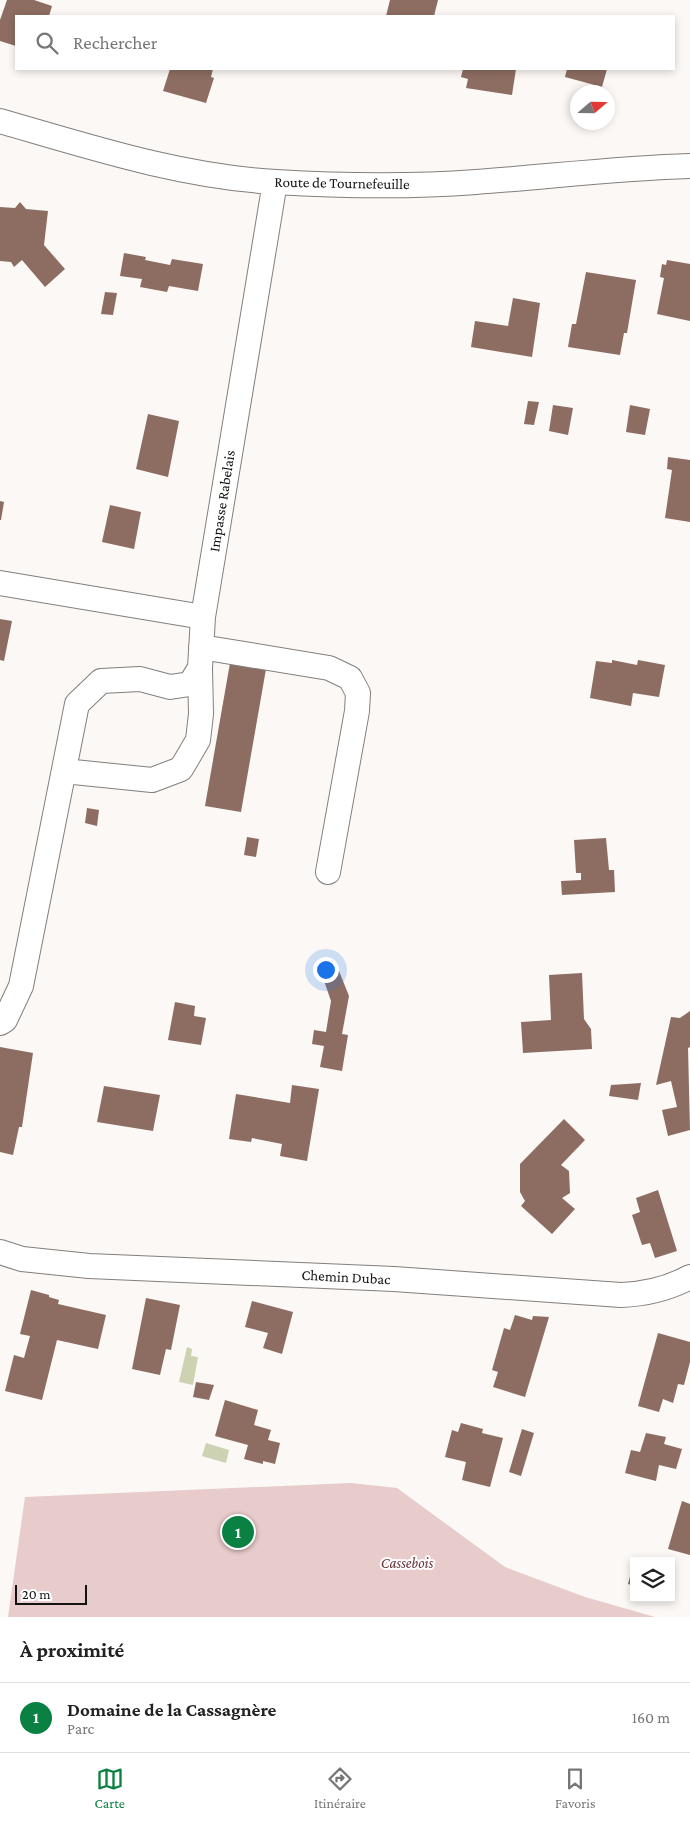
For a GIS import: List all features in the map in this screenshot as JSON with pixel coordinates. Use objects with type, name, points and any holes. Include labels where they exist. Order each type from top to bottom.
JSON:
[{"type":"street","name":"Route de Tournefeuille","points":[[0,122],[173,168],[224,177],[275,182],[412,185],[474,182],[649,167],[690,166]]},
{"type":"street","name":"Impasse Rabelais","points":[[64,771],[152,780],[181,769],[198,740],[201,714],[203,616],[275,182]]},
{"type":"street","points":[[0,583],[203,616]]},
{"type":"street","points":[[0,1023],[5,1020],[21,986],[77,704],[101,681],[140,679],[170,687],[190,684],[201,657],[329,668],[350,678],[358,693],[357,711],[328,872]]},
{"type":"street","name":"Chemin Dubac","points":[[0,1252],[22,1259],[89,1266],[394,1279],[621,1295],[655,1292],[690,1277]]},
{"type":"green space","name":"Cassebois","points":[[351,1483],[397,1488],[505,1567],[585,1597],[655,1617],[8,1617],[25,1497]]},
{"type":"shaded area","points":[[187,1347],[192,1349],[191,1356],[198,1357],[193,1385],[179,1382]]},
{"type":"shaded area","points":[[206,1443],[229,1450],[226,1463],[202,1456]]},
{"type":"building","points":[[7,0],[34,0],[52,6],[49,15],[15,15],[15,46],[0,41],[0,20]]},
{"type":"building","points":[[390,0],[438,0],[434,15],[386,15]]},
{"type":"building","points":[[170,70],[213,70],[211,77],[214,78],[206,103],[163,91]]},
{"type":"building","points":[[463,70],[516,70],[512,95],[466,88],[468,79],[461,77]]},
{"type":"building","points":[[567,70],[607,70],[603,85],[595,85],[565,77]]},
{"type":"building","points":[[20,202],[26,209],[48,211],[44,245],[65,269],[45,287],[22,260],[14,267],[11,262],[0,261],[0,207],[15,208]]},
{"type":"building","points":[[124,253],[146,257],[145,260],[170,265],[172,259],[203,264],[198,291],[169,286],[167,292],[140,287],[142,279],[120,276]]},
{"type":"building","points":[[667,260],[690,264],[690,321],[657,314],[664,278],[660,277],[662,264],[666,265]]},
{"type":"building","points":[[586,272],[636,280],[627,333],[624,333],[620,355],[568,347],[572,324],[576,324]]},
{"type":"building","points":[[105,292],[117,293],[113,315],[101,314]]},
{"type":"building","points":[[513,298],[540,303],[532,357],[471,347],[475,321],[508,326]]},
{"type":"building","points":[[528,401],[539,402],[534,425],[524,424]]},
{"type":"building","points":[[553,405],[573,408],[568,435],[549,431]]},
{"type":"building","points":[[630,405],[650,409],[645,435],[626,432]]},
{"type":"building","points":[[148,414],[179,421],[168,477],[136,469]]},
{"type":"building","points":[[668,457],[690,460],[690,522],[665,518],[672,470],[667,469]]},
{"type":"building","points":[[0,501],[4,502],[1,520],[0,520]]},
{"type":"building","points":[[110,505],[141,512],[134,549],[102,542]]},
{"type":"building","points":[[0,619],[12,621],[4,661],[0,660]]},
{"type":"building","points":[[612,660],[637,665],[638,660],[665,665],[659,697],[633,693],[631,706],[590,698],[596,661],[612,663]]},
{"type":"building","points":[[230,663],[266,669],[241,812],[205,806]]},
{"type":"building","points":[[87,808],[99,810],[97,826],[85,823]]},
{"type":"building","points":[[247,837],[259,839],[256,857],[244,855]]},
{"type":"building","points":[[606,838],[609,870],[614,870],[615,892],[562,895],[561,881],[581,880],[581,873],[576,873],[574,840]]},
{"type":"building","points":[[337,966],[349,996],[342,1034],[348,1035],[342,1071],[320,1067],[324,1046],[312,1044],[314,1030],[326,1032],[331,1001],[321,972]]},
{"type":"building","points":[[582,973],[584,1019],[591,1029],[592,1049],[523,1053],[521,1022],[551,1020],[549,975]]},
{"type":"building","points":[[175,1002],[195,1006],[194,1016],[206,1018],[201,1045],[168,1040]]},
{"type":"building","points":[[690,1011],[690,1047],[688,1048],[690,1130],[668,1136],[662,1110],[677,1107],[671,1081],[656,1085],[671,1017],[680,1018]]},
{"type":"building","points":[[0,1047],[33,1053],[22,1127],[19,1127],[13,1155],[0,1152]]},
{"type":"building","points":[[641,1083],[638,1100],[609,1096],[611,1085]]},
{"type":"building","points":[[292,1085],[319,1089],[307,1161],[280,1156],[282,1144],[252,1138],[251,1142],[229,1139],[236,1094],[290,1103]]},
{"type":"building","points":[[104,1086],[160,1095],[153,1131],[97,1122]]},
{"type":"building","points":[[564,1119],[585,1140],[561,1165],[569,1171],[570,1193],[562,1198],[575,1209],[552,1234],[521,1206],[525,1201],[520,1192],[520,1164]]},
{"type":"building","points":[[658,1190],[677,1251],[655,1258],[650,1243],[642,1245],[632,1215],[640,1212],[636,1198]]},
{"type":"building","points":[[31,1290],[59,1300],[58,1304],[106,1315],[98,1349],[57,1340],[42,1400],[5,1391],[14,1355],[24,1358],[30,1336],[20,1334]]},
{"type":"building","points":[[146,1298],[180,1305],[171,1350],[166,1349],[160,1375],[132,1369]]},
{"type":"building","points":[[252,1301],[293,1312],[282,1354],[263,1348],[268,1333],[245,1327]]},
{"type":"building","points":[[515,1315],[532,1320],[533,1316],[549,1317],[525,1397],[493,1387],[498,1372],[492,1370],[504,1328],[510,1330]]},
{"type":"building","points":[[658,1333],[690,1342],[690,1362],[684,1385],[678,1384],[673,1403],[663,1399],[659,1412],[638,1406]]},
{"type":"building","points":[[196,1382],[214,1385],[209,1400],[193,1397]]},
{"type":"building","points":[[225,1400],[258,1410],[254,1425],[271,1430],[268,1440],[280,1443],[275,1464],[263,1461],[263,1464],[244,1459],[248,1445],[215,1436]]},
{"type":"building","points":[[461,1423],[483,1429],[482,1433],[503,1438],[490,1487],[462,1480],[466,1462],[445,1457],[452,1430],[458,1432]]},
{"type":"building","points":[[522,1429],[534,1433],[521,1476],[509,1472]]},
{"type":"building","points":[[646,1433],[666,1437],[664,1444],[682,1449],[676,1469],[659,1465],[656,1481],[625,1473],[631,1450],[640,1452]]},
{"type":"building","points":[[682,1501],[690,1504],[690,1555],[668,1549]]},
{"type":"place","name":"Domaine de la Cassagnère","points":[[238,1532]]}]
